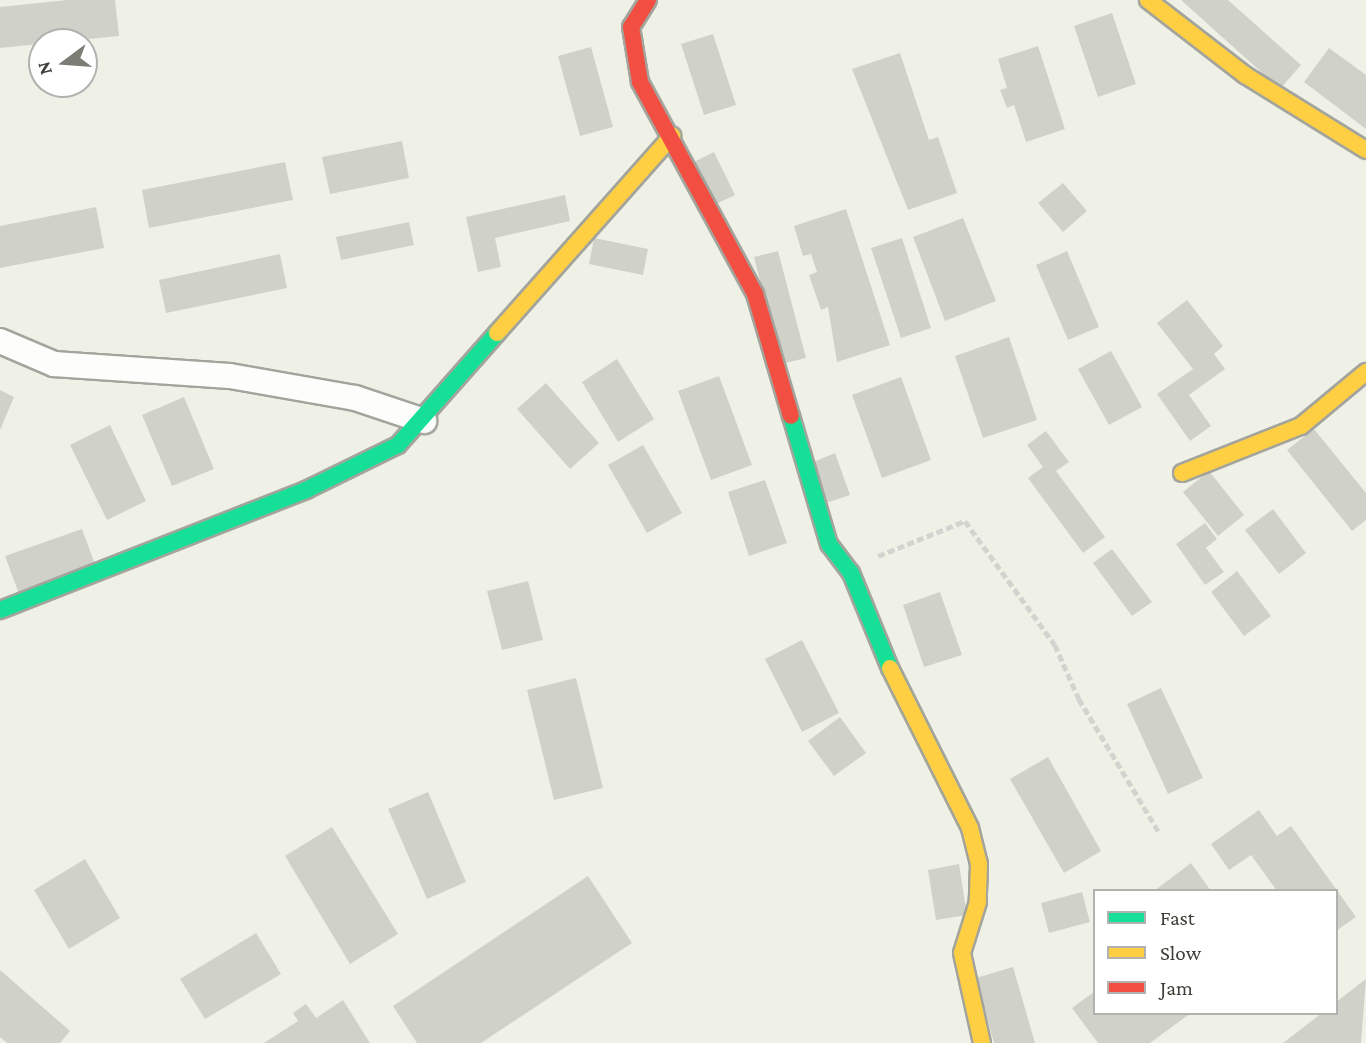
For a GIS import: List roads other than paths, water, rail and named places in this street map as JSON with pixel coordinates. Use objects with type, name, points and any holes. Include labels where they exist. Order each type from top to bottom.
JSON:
[{"type":"street","points":[[650,0],[631,27],[640,82],[672,136],[688,179],[755,294],[829,544],[848,568],[904,702],[970,828],[979,864],[978,902],[962,953],[964,983],[982,1043]]},
{"type":"street","points":[[1148,0],[1245,75],[1366,150]]},
{"type":"street","points":[[0,610],[306,490],[398,445],[424,421],[672,136]]},
{"type":"street","points":[[0,341],[54,364],[230,376],[355,398],[424,421]]},
{"type":"street","points":[[1182,473],[1301,426],[1366,373]]}]
